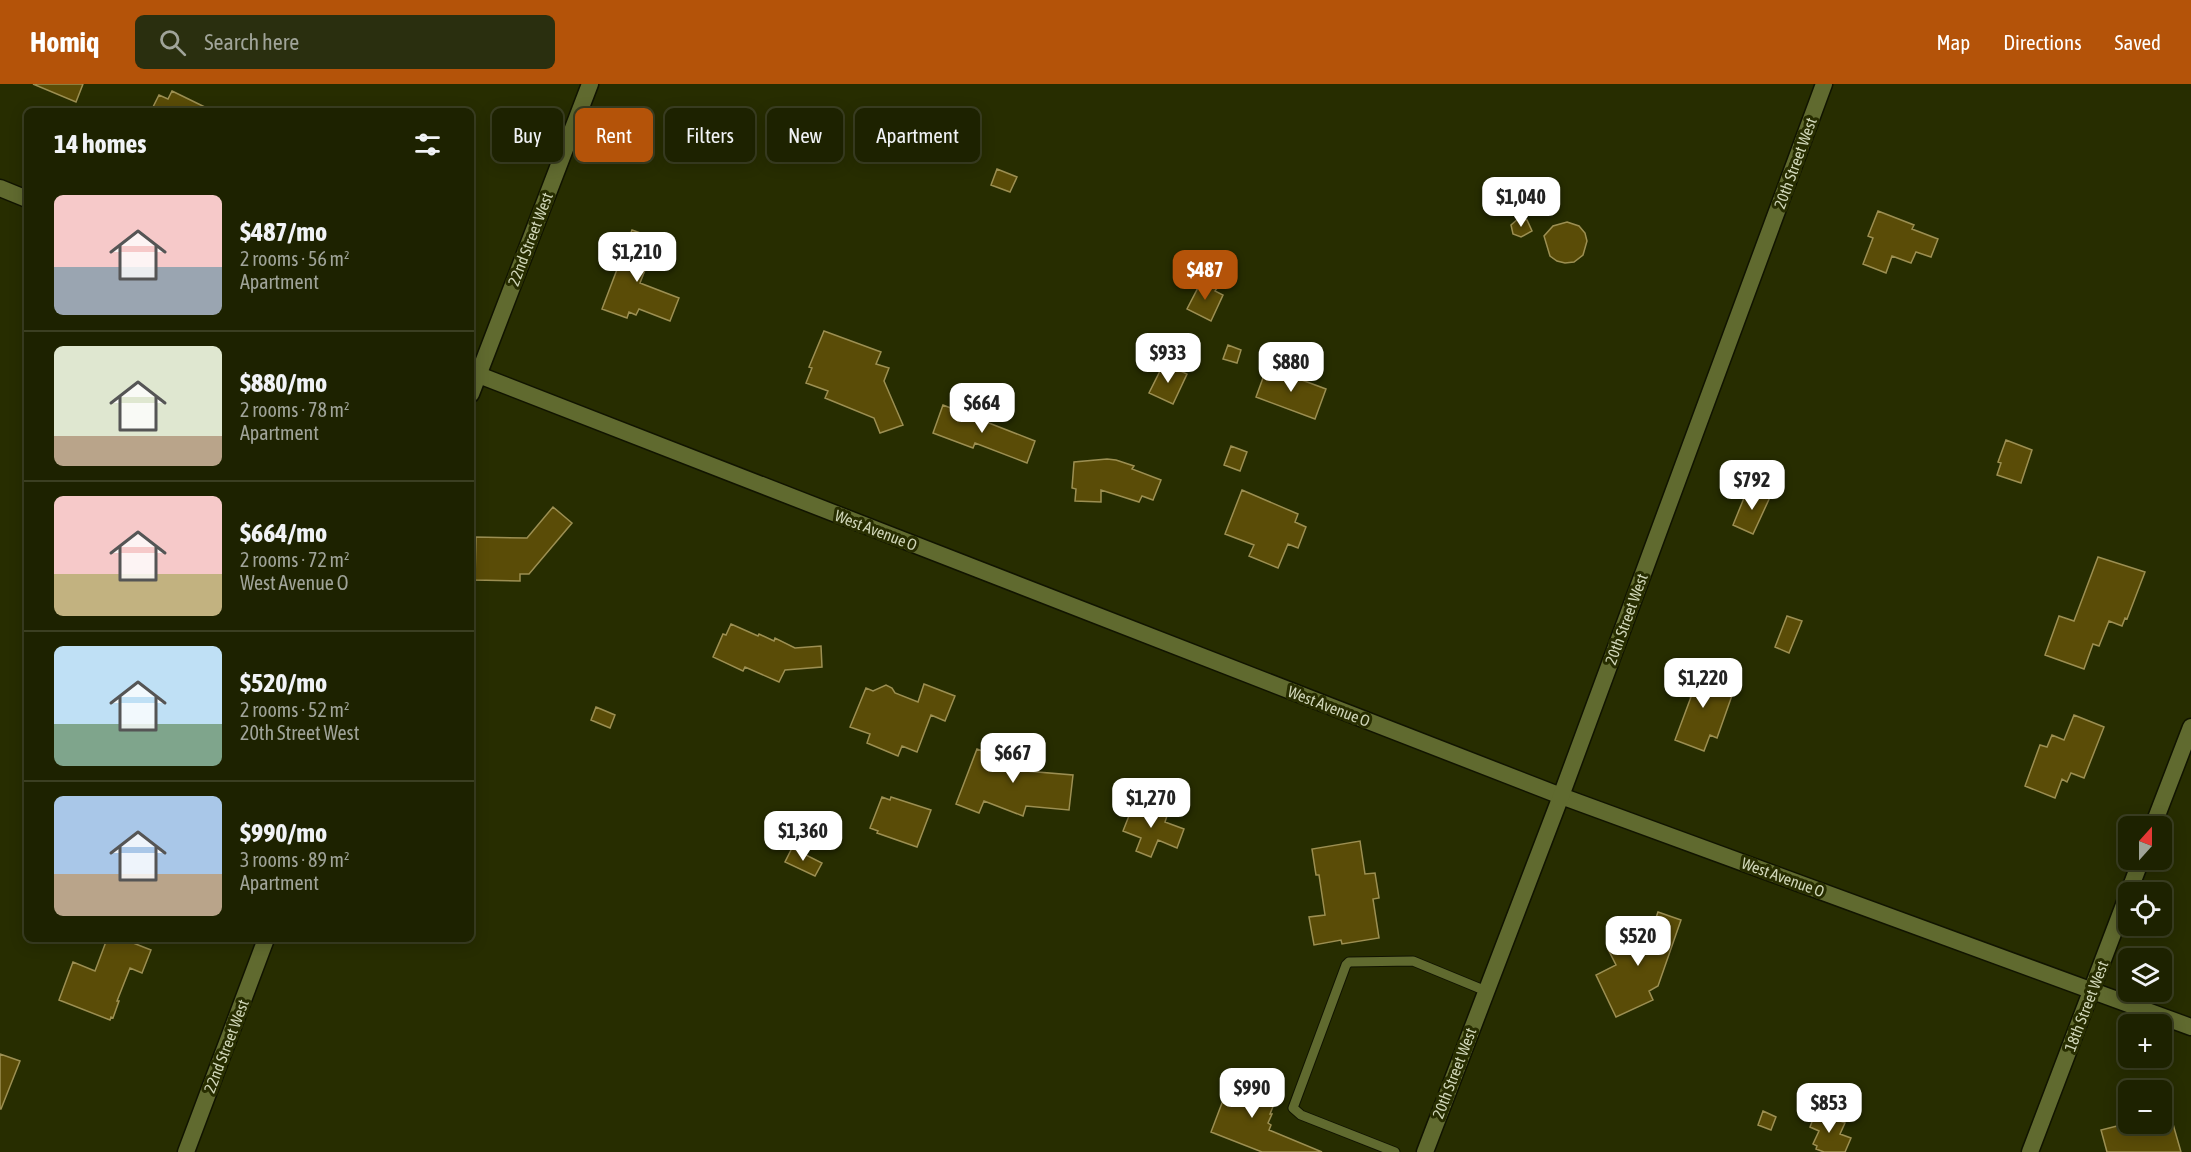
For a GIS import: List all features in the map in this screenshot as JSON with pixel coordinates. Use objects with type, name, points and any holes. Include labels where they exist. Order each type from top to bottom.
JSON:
[{"type":"street","name":"22nd Street West","points":[[475,374],[590,84]]},
{"type":"street","name":"20th Street West","points":[[1425,1152],[1560,796],[1824,84]]},
{"type":"street","points":[[0,188],[24,198]]},
{"type":"street","name":"West Avenue O","points":[[475,374],[1560,796],[2191,1027]]},
{"type":"street","points":[[2157,816],[2191,727]]},
{"type":"street","name":"18th Street West","points":[[2030,1152],[2137,870]]},
{"type":"street","name":"22nd Street West","points":[[186,1152],[265,942]]},
{"type":"lane","points":[[1395,1152],[1301,1115],[1293,1108],[1346,965],[1349,962],[1413,961],[1486,991]]},
{"type":"building","points":[[33,84],[83,84],[76,102]]},
{"type":"building","points":[[172,91],[207,108],[152,108],[159,95],[168,99]]},
{"type":"building","points":[[997,169],[1017,177],[1010,192],[991,185]]},
{"type":"building","points":[[1878,211],[1914,225],[1912,229],[1938,239],[1931,257],[1916,252],[1911,263],[1892,256],[1886,273],[1863,264],[1873,238],[1868,236]]},
{"type":"building","points":[[1519,218],[1527,220],[1532,231],[1521,237],[1513,234],[1511,225]]},
{"type":"building","points":[[1567,222],[1579,226],[1585,233],[1587,241],[1583,255],[1574,262],[1565,263],[1550,256],[1544,236],[1553,226]]},
{"type":"building","points":[[632,230],[657,239],[640,283],[679,298],[670,321],[639,309],[636,315],[629,312],[627,318],[602,309]]},
{"type":"building","points":[[1202,280],[1217,288],[1215,291],[1223,295],[1211,321],[1187,309]]},
{"type":"building","points":[[824,331],[881,352],[876,364],[889,368],[884,381],[903,425],[880,433],[874,418],[825,398],[828,391],[806,383],[812,368],[809,367]]},
{"type":"building","points":[[1228,345],[1241,350],[1237,363],[1223,359]]},
{"type":"building","points":[[1164,363],[1187,374],[1173,404],[1149,393]]},
{"type":"building","points":[[1267,367],[1326,389],[1315,419],[1256,397]]},
{"type":"building","points":[[943,405],[1035,441],[1027,463],[975,443],[973,448],[933,433]]},
{"type":"building","points":[[2006,440],[2032,450],[2021,483],[1997,475],[2001,463],[1998,462]]},
{"type":"building","points":[[1231,446],[1247,452],[1240,471],[1224,465]]},
{"type":"building","points":[[1107,459],[1134,466],[1132,469],[1161,480],[1153,500],[1142,496],[1139,502],[1101,490],[1101,502],[1075,501],[1076,489],[1072,488],[1074,462]]},
{"type":"building","points":[[1754,489],[1771,495],[1753,534],[1733,525],[1744,498],[1749,500]]},
{"type":"building","points":[[1242,490],[1298,514],[1295,522],[1306,527],[1298,548],[1288,544],[1278,568],[1249,556],[1254,545],[1225,534]]},
{"type":"building","points":[[553,507],[572,523],[529,574],[520,574],[520,581],[475,580],[476,537],[527,538]]},
{"type":"building","points":[[2098,557],[2145,572],[2127,619],[2125,618],[2122,626],[2109,621],[2099,646],[2093,644],[2084,669],[2045,655],[2059,616],[2074,621]]},
{"type":"building","points":[[1787,616],[1802,621],[1789,653],[1775,647]]},
{"type":"building","points":[[731,624],[758,636],[759,634],[774,641],[775,638],[795,648],[821,646],[822,667],[785,670],[779,682],[745,667],[743,671],[713,657],[723,634],[726,635]]},
{"type":"building","points":[[1688,669],[1735,687],[1717,738],[1710,735],[1704,751],[1675,740],[1691,697],[1679,693]]},
{"type":"building","points":[[924,684],[955,696],[945,721],[931,715],[917,752],[902,746],[898,756],[867,743],[870,734],[850,727],[866,688],[873,691],[886,685],[895,693],[918,702]]},
{"type":"building","points":[[596,707],[615,715],[610,728],[591,720]]},
{"type":"building","points":[[2074,715],[2104,727],[2084,778],[2071,773],[2067,782],[2062,779],[2055,798],[2025,786],[2040,745],[2047,747],[2052,735],[2064,740]]},
{"type":"building","points":[[1012,745],[1033,753],[1026,771],[1073,775],[1069,810],[1026,806],[1023,816],[984,801],[979,813],[956,804],[977,749],[1006,760]]},
{"type":"building","points":[[882,797],[890,800],[891,797],[931,810],[917,847],[877,833],[878,831],[870,828]]},
{"type":"building","points":[[1134,803],[1167,816],[1165,822],[1184,829],[1177,848],[1158,840],[1151,857],[1136,851],[1141,838],[1123,831]]},
{"type":"building","points":[[1360,841],[1365,874],[1375,873],[1379,898],[1373,899],[1379,938],[1342,944],[1341,940],[1314,945],[1309,917],[1325,915],[1319,875],[1316,875],[1312,849]]},
{"type":"building","points":[[792,848],[822,863],[815,876],[785,862]]},
{"type":"building","points":[[1658,912],[1681,920],[1658,986],[1649,991],[1653,1000],[1616,1017],[1596,975],[1616,965],[1608,949],[1634,936],[1643,955]]},
{"type":"building","points":[[106,942],[131,942],[151,950],[142,973],[130,968],[113,1018],[111,1017],[110,1020],[59,1000],[73,962],[95,971]]},
{"type":"building","points":[[0,1054],[20,1061],[1,1109],[0,1109]]},
{"type":"building","points":[[1233,1074],[1279,1092],[1270,1114],[1272,1114],[1268,1123],[1271,1125],[1269,1130],[1322,1152],[1262,1152],[1211,1132]]},
{"type":"building","points":[[1763,1111],[1776,1117],[1771,1130],[1758,1125]]},
{"type":"building","points":[[1816,1111],[1845,1123],[1840,1134],[1851,1138],[1845,1152],[1824,1152],[1816,1149],[1817,1146],[1813,1144],[1819,1131],[1810,1127]]},
{"type":"building","points":[[2173,1124],[2181,1152],[2107,1152],[2101,1130],[2118,1126],[2118,1134],[2172,1134]]}]
